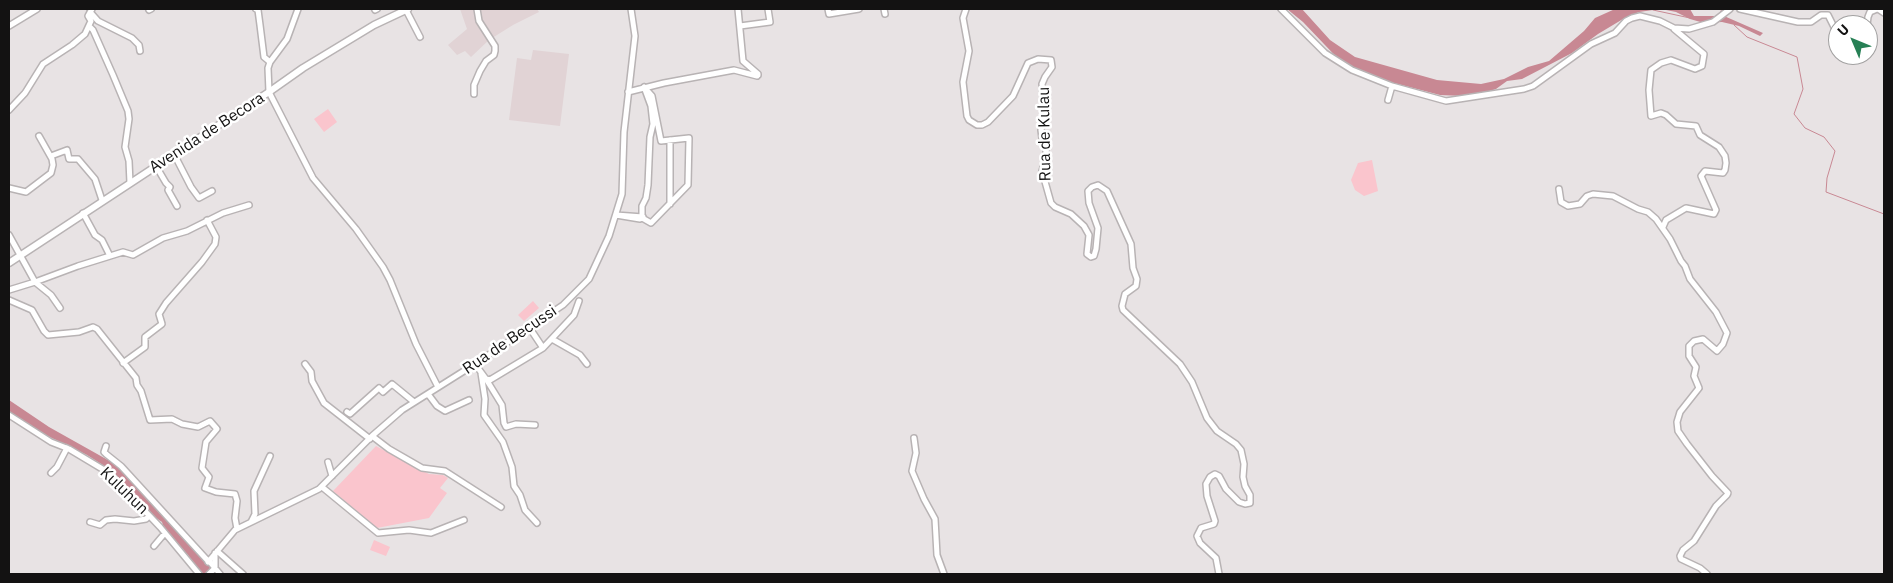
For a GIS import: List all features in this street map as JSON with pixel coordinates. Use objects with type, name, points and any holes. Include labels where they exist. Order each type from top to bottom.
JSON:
[{"type":"main road","name":"Avenida de Becora","points":[[9,263],[324,55],[407,9]]},
{"type":"street","points":[[9,26],[38,9]]},
{"type":"street","points":[[256,9],[258,10],[264,57],[270,62]]},
{"type":"street","points":[[298,9],[287,39],[270,62],[268,68],[270,92],[313,178],[356,230],[383,267],[416,344],[438,387]]},
{"type":"street","points":[[407,9],[420,37]]},
{"type":"street","points":[[474,94],[474,85],[480,71],[495,51],[495,46],[479,21],[477,9]]},
{"type":"street","name":"Rua de Becussi","points":[[208,561],[238,529],[319,490],[371,437],[402,410],[475,364],[571,299],[588,279],[596,266],[608,236],[622,194],[624,132],[636,36],[631,9]]},
{"type":"street","points":[[628,92],[644,87],[734,70],[757,76],[758,74],[743,60],[738,9]]},
{"type":"street","points":[[740,26],[770,22],[768,9]]},
{"type":"street","points":[[828,9],[829,14],[859,9]]},
{"type":"street","name":"Rua de Kulau","points":[[966,9],[963,18],[969,51],[963,82],[969,120],[978,125],[988,122],[1013,96],[1028,63],[1038,59],[1051,60],[1052,67],[1042,84],[1046,115],[1041,130],[1046,146],[1046,157],[1042,171],[1051,203],[1055,207],[1071,214],[1084,226],[1089,235],[1087,254],[1091,258],[1094,254],[1098,228],[1089,203],[1088,192],[1092,187],[1098,185],[1107,191],[1131,244],[1133,268],[1137,279],[1136,286],[1126,294],[1122,306],[1123,310],[1180,364],[1192,382],[1207,418],[1217,431],[1236,444],[1241,450],[1244,464],[1243,477],[1250,495],[1250,503],[1242,504],[1239,502],[1229,493],[1217,475],[1213,474],[1210,476],[1205,489],[1215,516],[1215,522],[1201,528],[1197,536],[1200,543],[1216,558],[1219,574]]},
{"type":"street","points":[[1281,9],[1325,53],[1361,74],[1392,86],[1446,101],[1524,90],[1543,79],[1591,44],[1615,33],[1626,21],[1632,18],[1647,17],[1672,27],[1689,29],[1712,22],[1730,9]]},
{"type":"street","points":[[1740,9],[1798,22],[1811,22],[1821,14],[1828,15]]},
{"type":"street","points":[[1877,9],[1884,13]]},
{"type":"street","points":[[9,110],[25,93],[42,64],[86,34],[91,21],[88,16],[91,10]]},
{"type":"street","points":[[91,10],[98,21],[132,38],[139,45],[140,51]]},
{"type":"street","points":[[89,26],[93,30],[128,111],[129,119],[125,147],[129,162],[130,183]]},
{"type":"street","points":[[1663,227],[1665,221],[1683,209],[1690,208],[1711,215],[1715,212],[1716,210],[1701,176],[1704,171],[1723,173],[1726,163],[1719,147],[1700,135],[1696,126],[1676,124],[1666,115],[1660,113],[1651,116],[1649,90],[1651,70],[1661,63],[1671,60],[1696,69],[1702,66],[1704,54],[1672,27]]},
{"type":"street","points":[[1388,100],[1392,86]]},
{"type":"street","points":[[644,87],[652,96],[660,141],[689,138],[688,185],[652,223],[643,217],[642,206],[646,198],[648,185],[650,137],[653,124],[651,106],[644,87]]},
{"type":"street","points":[[9,188],[26,192],[51,173],[53,165],[39,136]]},
{"type":"street","points":[[670,140],[670,204]]},
{"type":"street","points":[[50,156],[67,150],[68,158],[78,159],[95,179],[102,200]]},
{"type":"street","points":[[174,154],[191,187],[199,198],[212,191]]},
{"type":"street","points":[[156,166],[170,187],[168,190],[177,206]]},
{"type":"street","points":[[1559,189],[1561,202],[1568,206],[1580,204],[1587,196],[1593,194],[1613,196],[1648,212],[1663,227],[1685,266],[1690,279],[1716,312],[1727,333],[1723,344],[1717,351],[1703,339],[1694,341],[1689,346],[1689,356],[1696,367],[1694,376],[1699,388],[1680,412],[1677,422],[1678,431],[1683,438],[1702,464],[1728,493],[1716,506],[1694,541],[1683,550],[1680,556],[1681,559],[1700,568],[1707,574]]},
{"type":"street","points":[[9,290],[123,252],[133,255],[163,238],[187,231],[207,220],[249,205]]},
{"type":"street","points":[[83,213],[95,235],[102,240],[110,256]]},
{"type":"street","points":[[123,363],[145,347],[145,337],[162,324],[159,314],[166,303],[215,244],[216,237],[207,220]]},
{"type":"street","points":[[9,235],[36,282],[52,295],[60,308]]},
{"type":"street","points":[[9,300],[32,310],[48,335],[95,328],[136,378],[136,385],[141,391],[149,419],[172,419],[182,424],[198,427],[210,420],[217,429],[206,442],[202,468],[210,476],[205,488],[216,492],[235,494],[237,501],[235,518],[238,529]]},
{"type":"street","points":[[486,379],[492,380],[543,348],[576,312],[579,301]]},
{"type":"street","points":[[529,327],[543,348]]},
{"type":"street","points":[[552,339],[580,355],[587,364]]},
{"type":"street","points":[[305,364],[311,372],[312,381],[324,403],[389,449],[422,468],[445,471],[501,507]]},
{"type":"street","points":[[475,364],[502,405],[506,426],[516,424],[534,425]]},
{"type":"street","points":[[482,373],[485,399],[484,415],[501,438],[512,466],[514,486],[520,495],[525,510],[536,523]]},
{"type":"street","points":[[347,412],[350,414],[379,388],[383,392],[392,384],[414,402]]},
{"type":"street","points":[[428,394],[437,406],[445,412],[469,400]]},
{"type":"street","name":"Kuluhun","points":[[9,415],[51,442],[67,448],[109,473],[165,533],[197,573]]},
{"type":"street","points":[[914,438],[916,453],[912,471],[935,519],[937,555],[944,574]]},
{"type":"street","points":[[106,446],[104,452],[121,466],[220,574]]},
{"type":"street","points":[[51,473],[57,468],[67,448]]},
{"type":"street","points":[[251,522],[255,514],[254,491],[270,456]]},
{"type":"street","points":[[328,462],[332,476]]},
{"type":"street","points":[[322,487],[378,533],[409,530],[431,533],[464,520]]},
{"type":"street","points":[[90,522],[100,525],[106,520],[134,521],[146,519],[150,516]]},
{"type":"street","points":[[154,546],[165,533]]},
{"type":"street","points":[[209,574],[215,569],[216,552]]},
{"type":"street","points":[[216,552],[242,574]]},
{"type":"shaded area","points":[[460,9],[537,9],[539,12],[489,40],[471,57],[465,51],[457,55],[448,45],[467,29]]},
{"type":"shaded area","points":[[1287,9],[1302,9],[1330,40],[1355,57],[1437,80],[1481,84],[1504,79],[1528,67],[1549,61],[1584,31],[1595,18],[1615,9],[1660,9],[1639,12],[1623,19],[1572,53],[1522,79],[1507,81],[1496,89],[1484,93],[1463,96],[1440,95],[1390,82],[1345,66],[1303,22]]},
{"type":"shaded area","points":[[1661,9],[1690,9],[1694,16],[1724,16],[1763,33],[1760,36],[1739,26],[1722,22],[1704,23],[1676,12]]},
{"type":"shaded area","points":[[533,50],[569,54],[560,126],[509,120],[517,58],[531,60]]},
{"type":"shaded area","points":[[328,109],[337,122],[324,132],[314,119]]},
{"type":"shaded area","points":[[1372,160],[1378,191],[1364,196],[1355,190],[1351,180],[1358,163]]},
{"type":"shaded area","points":[[533,301],[539,308],[524,321],[518,315]]},
{"type":"shaded area","points":[[9,400],[49,427],[115,464],[217,574],[202,574],[188,555],[164,529],[162,522],[112,471],[87,455],[31,428],[9,413]]},
{"type":"shaded area","points":[[376,446],[429,474],[443,475],[448,478],[440,488],[447,493],[429,518],[377,528],[333,491]]},
{"type":"shaded area","points":[[374,540],[390,547],[386,556],[370,550]]},
{"type":"waterway","points":[[1719,15],[1722,9]]},
{"type":"waterway","points":[[1653,10],[1690,18]]},
{"type":"waterway","points":[[1734,25],[1747,37],[1797,57],[1803,89],[1794,114],[1805,128],[1824,137],[1835,151],[1827,178],[1826,192],[1884,214]]}]
